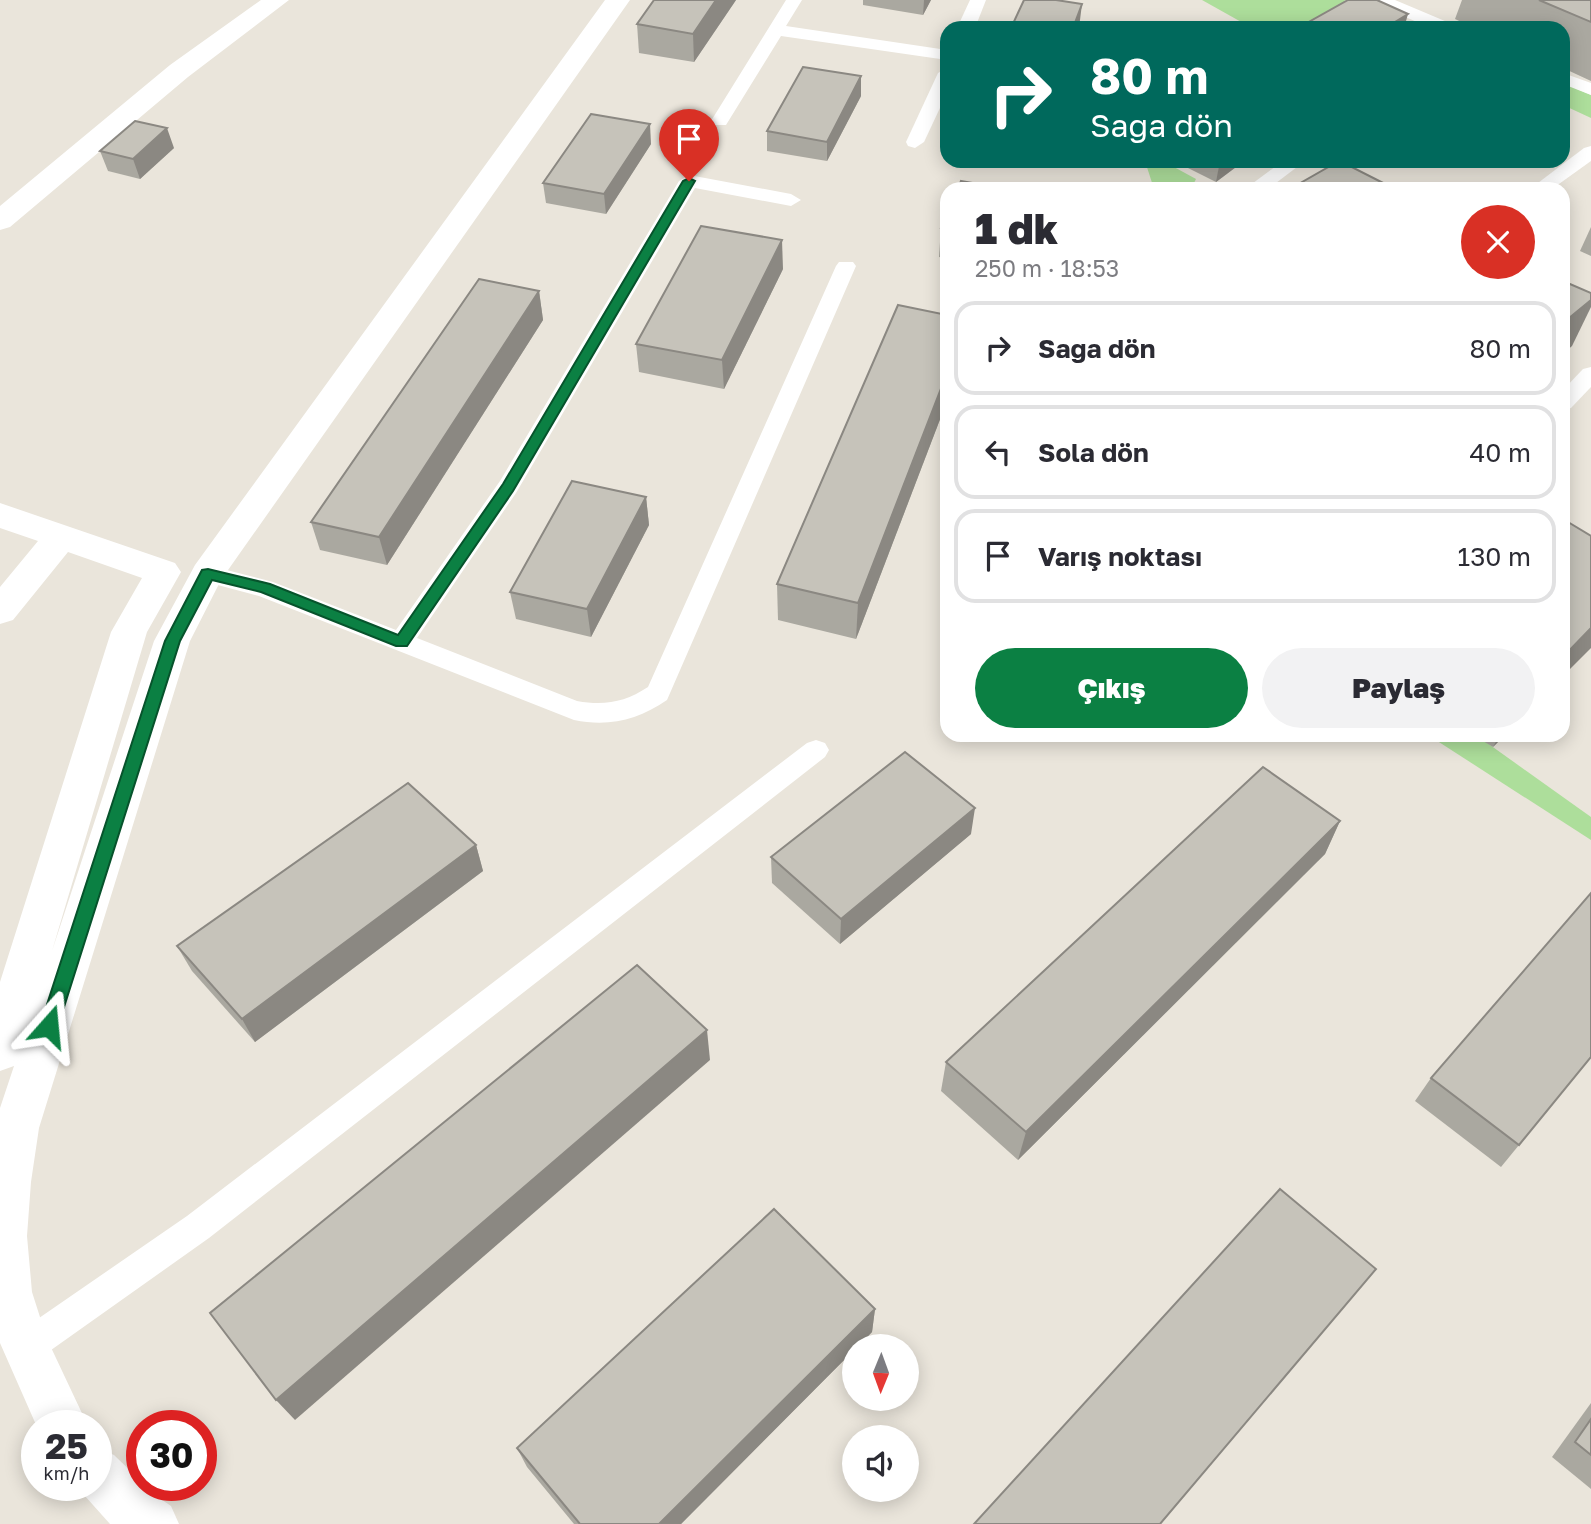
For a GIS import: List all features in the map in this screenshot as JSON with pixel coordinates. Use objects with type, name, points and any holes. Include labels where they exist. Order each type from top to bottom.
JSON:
[{"type":"street","points":[[0,222],[179,71],[277,0]]},
{"type":"street","points":[[55,1410],[25,1348],[5,1273],[4,1200],[16,1128],[172,641],[208,574],[618,0]]},
{"type":"street","points":[[0,515],[163,572],[129,632],[0,1051]]},
{"type":"street","points":[[0,611],[61,537]]},
{"type":"street","points":[[112,1489],[135,1512],[153,1524]]},
{"type":"lane","points":[[720,121],[794,0]]},
{"type":"lane","points":[[969,21],[978,0]]},
{"type":"lane","points":[[1381,0],[1430,21]]},
{"type":"lane","points":[[776,30],[940,54]]},
{"type":"lane","points":[[1570,81],[1591,90]]},
{"type":"lane","points":[[915,142],[940,88]]},
{"type":"lane","points":[[1570,167],[1591,152]]},
{"type":"lane","points":[[1265,182],[1286,168]]},
{"type":"lane","points":[[1550,182],[1569,168]]},
{"type":"lane","points":[[401,642],[508,487],[689,181],[791,200]]},
{"type":"lane","points":[[208,574],[264,588],[591,714],[626,711],[658,693],[846,266]]},
{"type":"lane","points":[[1570,396],[1591,374]]},
{"type":"lane","points":[[25,1348],[198,1227],[816,750]]},
{"type":"green space","points":[[1202,0],[1344,0],[1349,3],[1322,21],[1240,21]]},
{"type":"green space","points":[[1570,86],[1591,95],[1591,118],[1570,108]]},
{"type":"green space","points":[[1147,168],[1176,168],[1196,179],[1194,182],[1152,182]]},
{"type":"green space","points":[[1439,742],[1486,742],[1591,817],[1591,840]]},
{"type":"building","points":[[654,0],[716,0],[693,34],[637,24]]},
{"type":"building","points":[[1024,0],[1056,0],[1082,4],[1076,21],[1014,21]]},
{"type":"building","points":[[1348,0],[1377,0],[1408,14],[1396,21],[1310,21]]},
{"type":"building","points":[[1539,0],[1591,0],[1591,22]]},
{"type":"building","points":[[803,67],[861,76],[827,142],[767,131]]},
{"type":"building","points":[[591,114],[650,124],[604,194],[543,183]]},
{"type":"building","points":[[135,121],[167,128],[133,159],[100,151]]},
{"type":"building","points":[[1328,168],[1354,168],[1381,182],[1302,182]]},
{"type":"building","points":[[701,226],[782,240],[722,360],[636,344]]},
{"type":"building","points":[[479,279],[539,291],[379,537],[311,522]]},
{"type":"building","points":[[1570,284],[1591,293],[1591,300],[1570,317]]},
{"type":"building","points":[[898,305],[940,314],[940,391],[858,603],[777,584]]},
{"type":"building","points":[[572,481],[646,497],[587,609],[510,592]]},
{"type":"building","points":[[1570,523],[1591,536],[1591,628],[1570,650]]},
{"type":"building","points":[[905,752],[975,808],[841,919],[771,857]]},
{"type":"building","points":[[1263,767],[1340,821],[1026,1132],[946,1062]]},
{"type":"building","points":[[408,783],[476,845],[242,1019],[177,946]]},
{"type":"building","points":[[1591,893],[1591,1057],[1519,1145],[1431,1078]]},
{"type":"building","points":[[637,965],[707,1030],[276,1400],[210,1313]]},
{"type":"building","points":[[1280,1189],[1376,1269],[1160,1524],[974,1524]]},
{"type":"building","points":[[774,1209],[875,1309],[850,1334],[842,1334],[842,1342],[659,1524],[580,1524],[517,1448]]},
{"type":"building","points":[[1591,1419],[1591,1455],[1575,1442]]},
{"type":"route","points":[[49,1026],[172,641],[208,574],[264,588],[401,642],[508,487],[689,181]]}]
